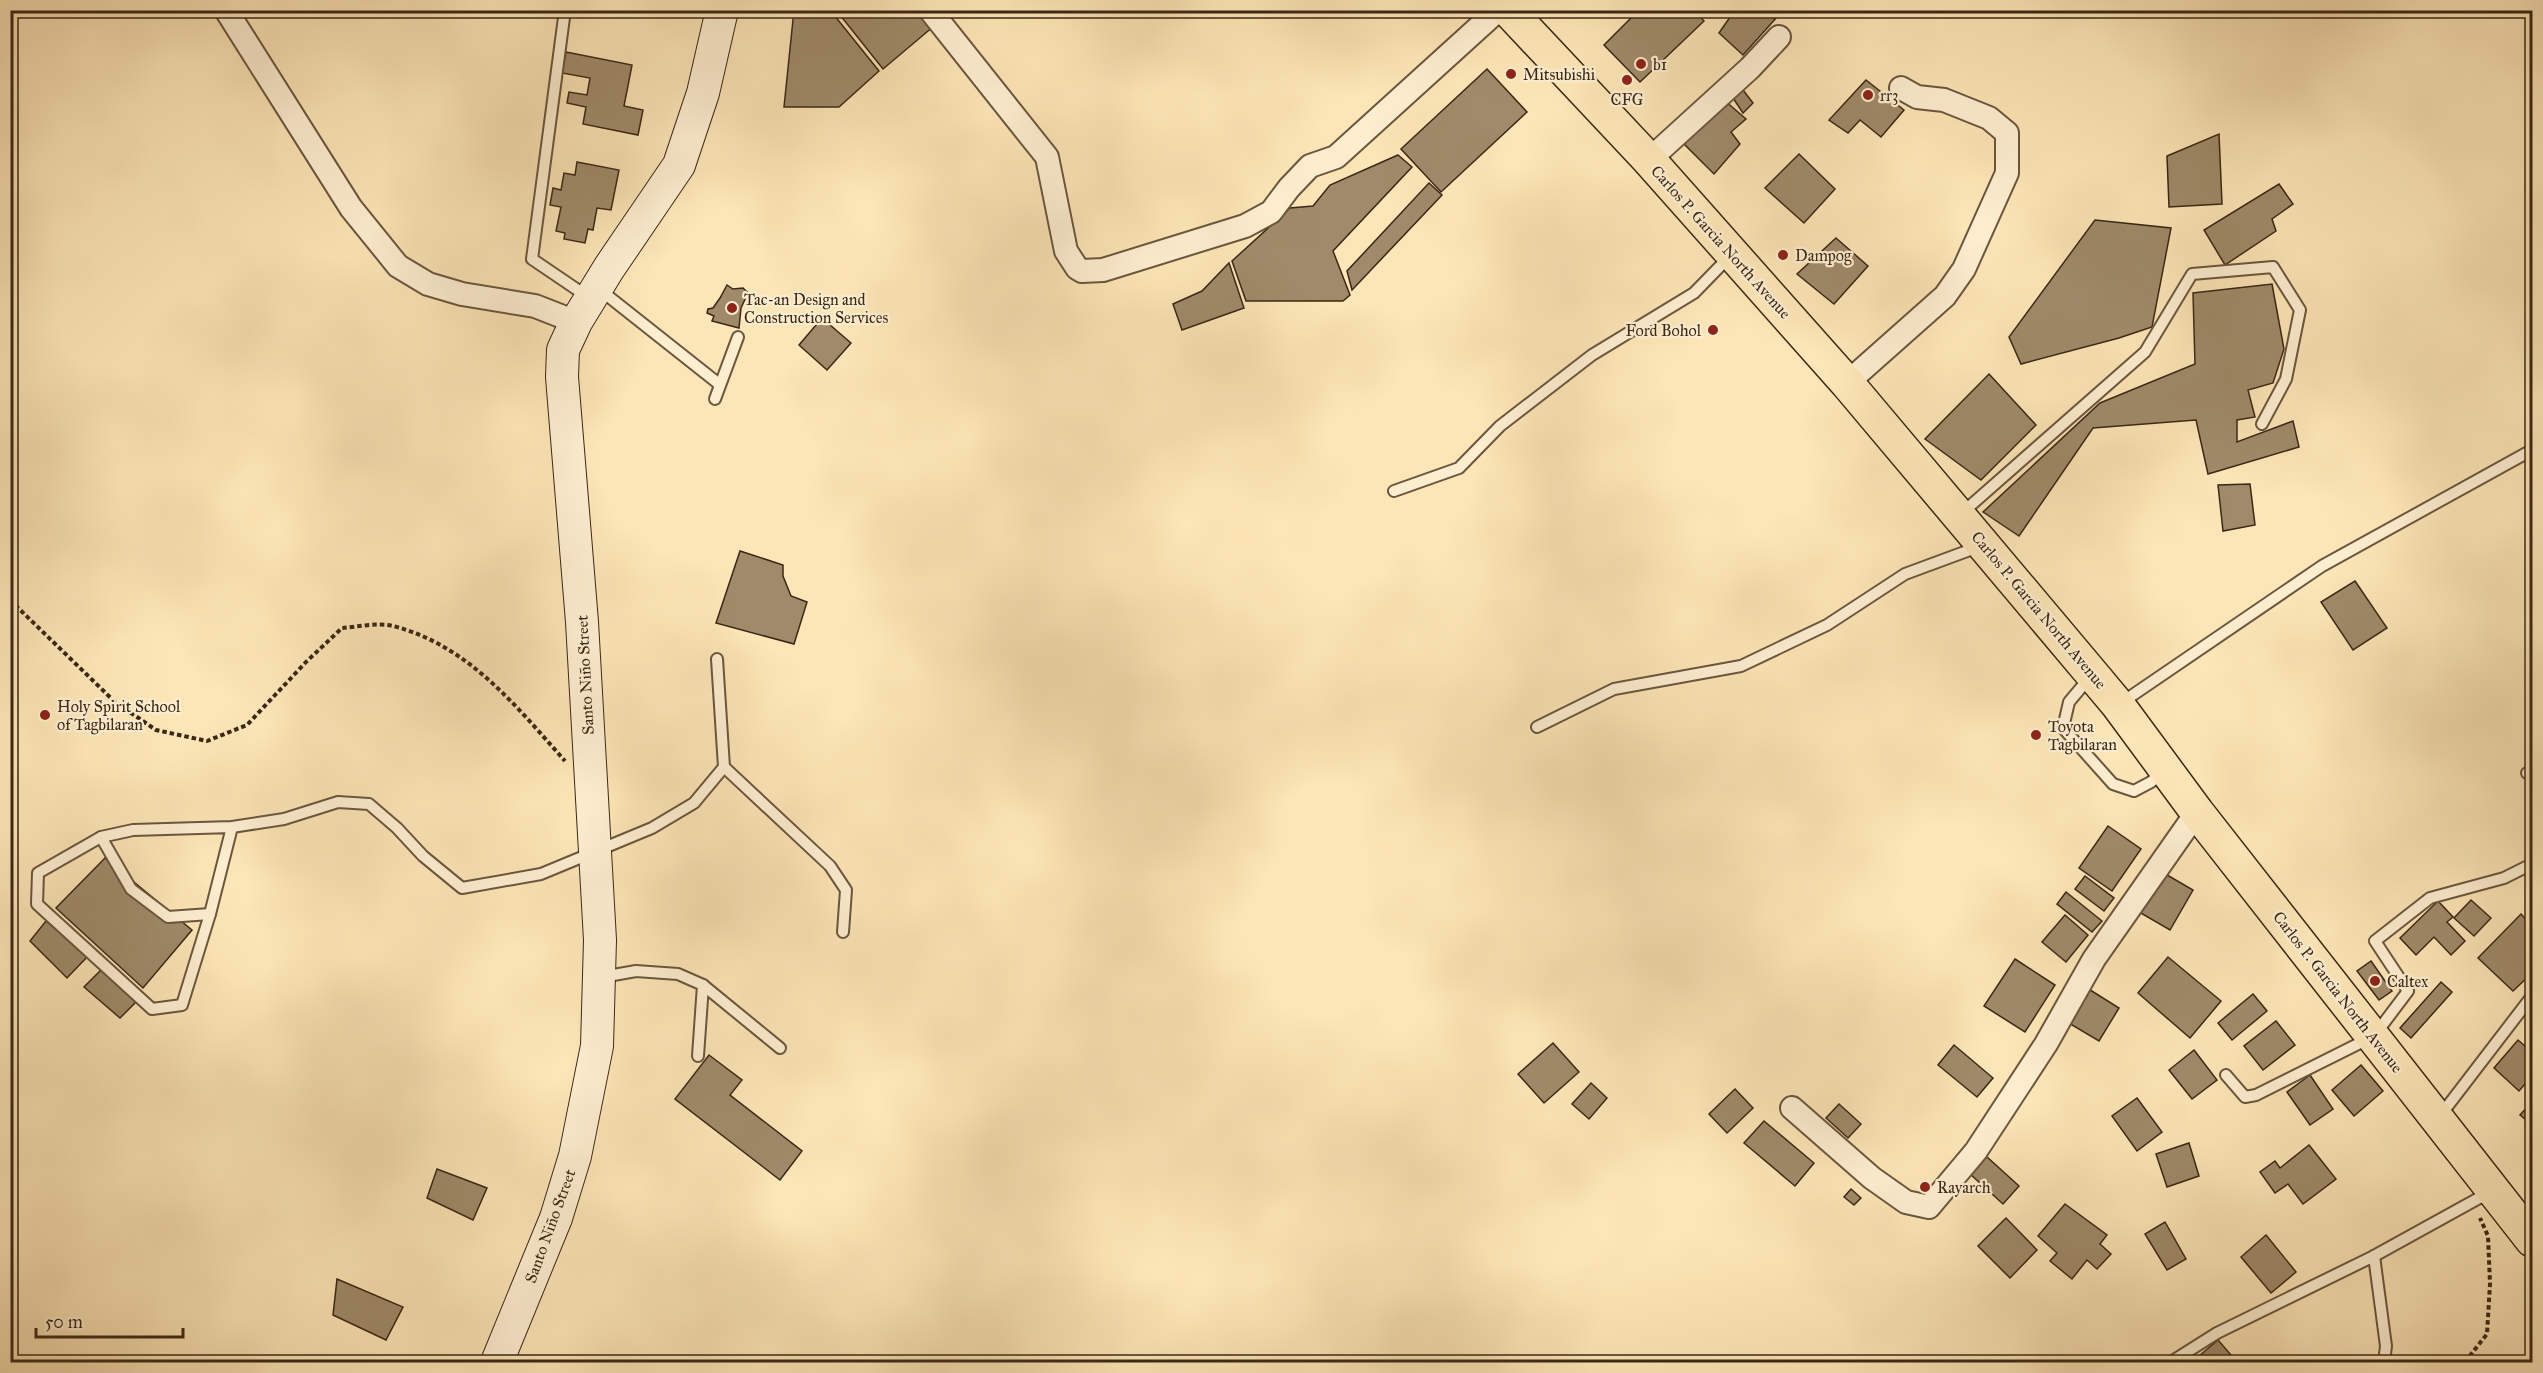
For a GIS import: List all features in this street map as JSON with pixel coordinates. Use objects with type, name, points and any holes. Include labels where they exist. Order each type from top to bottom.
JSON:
[{"type":"main road","name":"Santo Niño Street","points":[[497,1362],[556,1218],[575,1156],[597,1046],[600,940],[582,622],[562,377],[563,350],[588,303],[679,165],[703,93],[722,10]]},
{"type":"main road","name":"Carlos P. Garcia North Avenue","points":[[1508,10],[1649,160],[1847,383],[1960,515],[2118,705],[2197,812],[2438,1119],[2482,1196],[2532,1240]]},
{"type":"street","points":[[226,10],[351,208],[398,266],[428,284],[462,294],[535,306],[588,303]]},
{"type":"street","points":[[930,10],[1047,158],[1066,251],[1077,268],[1082,271],[1103,270],[1234,229],[1271,212],[1289,188],[1311,166],[1336,157],[1498,10]]},
{"type":"street","points":[[1649,160],[1750,68],[1779,37]]},
{"type":"street","points":[[1847,383],[1945,296],[1964,269],[2007,173],[2007,134],[1989,118],[1944,100],[1917,97],[1901,88]]},
{"type":"street","points":[[1792,1108],[1872,1178],[1906,1202],[1929,1207],[1976,1151],[2046,1044],[2094,959],[2197,812]]},
{"type":"lane","points":[[565,10],[532,259],[588,303],[719,384]]},
{"type":"lane","points":[[1394,491],[1459,468],[1500,426],[1592,355],[1694,293],[1731,254]]},
{"type":"lane","points":[[1960,515],[2145,352],[2192,274],[2273,267],[2300,310],[2286,379],[2262,424]]},
{"type":"lane","points":[[714,399],[738,337]]},
{"type":"lane","points":[[2118,705],[2322,566],[2532,450]]},
{"type":"lane","points":[[1537,727],[1614,689],[1741,666],[1827,625],[1905,574],[1984,545]]},
{"type":"lane","points":[[717,659],[724,767],[830,866],[846,890],[843,932]]},
{"type":"lane","points":[[2092,674],[2069,702],[2063,728],[2113,784],[2134,791],[2151,782],[2165,769]]},
{"type":"lane","points":[[232,827],[210,914],[182,1005],[152,1009],[37,904],[38,873],[101,837],[133,830],[232,827],[284,819],[338,802],[369,804],[397,828],[423,856],[462,888],[541,874],[595,849],[652,828],[694,803],[724,767]]},
{"type":"lane","points":[[101,837],[131,889],[168,917],[210,914]]},
{"type":"lane","points":[[2226,1075],[2245,1097],[2256,1095],[2374,1036],[2408,991],[2375,941],[2430,898],[2504,878],[2532,864]]},
{"type":"lane","points":[[599,977],[636,971],[678,974],[703,985],[780,1048]]},
{"type":"lane","points":[[698,1056],[703,985]]},
{"type":"lane","points":[[2438,1119],[2532,996]]},
{"type":"lane","points":[[2171,1362],[2217,1333],[2374,1256],[2482,1196]]},
{"type":"lane","points":[[2374,1256],[2386,1346],[2384,1362]]},
{"type":"path","points":[[10,600],[115,702],[156,730],[207,741],[247,725],[306,662],[342,628],[391,625],[447,646],[505,693],[592,791]]},
{"type":"path","points":[[2465,1362],[2487,1334],[2490,1284],[2488,1236],[2482,1196]]},
{"type":"building","points":[[794,10],[830,10],[879,71],[839,107],[784,107]]},
{"type":"building","points":[[836,10],[921,10],[934,26],[883,69]]},
{"type":"building","name":"b1","points":[[1639,10],[1693,10],[1704,21],[1640,82],[1604,45]]},
{"type":"building","points":[[1735,10],[1769,10],[1777,17],[1743,55],[1719,33]]},
{"type":"building","points":[[566,52],[632,65],[624,106],[643,110],[638,135],[583,124],[586,107],[567,103],[569,92],[587,95],[590,78],[562,73]]},
{"type":"building","points":[[1487,69],[1527,112],[1441,192],[1401,149]]},
{"type":"building","name":"rr3","points":[[1866,80],[1904,110],[1881,137],[1860,120],[1848,133],[1829,120]]},
{"type":"building","points":[[1743,90],[1753,103],[1743,113],[1731,95]]},
{"type":"building","points":[[1724,100],[1746,119],[1731,132],[1740,144],[1714,174],[1681,141]]},
{"type":"building","points":[[2219,134],[2222,204],[2169,207],[2167,156]]},
{"type":"building","points":[[1799,154],[1835,189],[1804,223],[1765,188]]},
{"type":"building","points":[[1398,155],[1412,167],[1333,251],[1350,295],[1343,301],[1246,301],[1232,261],[1290,208],[1313,206],[1330,185]]},
{"type":"building","points":[[577,162],[619,170],[611,210],[597,208],[593,230],[588,229],[585,243],[564,239],[565,233],[556,231],[561,207],[550,205],[553,188],[561,190],[564,173],[575,175]]},
{"type":"building","points":[[1429,183],[1442,195],[1352,290],[1347,271]]},
{"type":"building","points":[[2279,184],[2293,204],[2272,219],[2276,231],[2225,265],[2204,230]]},
{"type":"building","points":[[2095,220],[2171,228],[2152,327],[2021,364],[2009,337]]},
{"type":"building","points":[[1836,238],[1868,266],[1834,304],[1797,274]]},
{"type":"building","points":[[1229,263],[1244,308],[1182,330],[1173,304],[1202,291]]},
{"type":"building","points":[[2272,284],[2284,349],[2273,383],[2248,390],[2255,417],[2237,420],[2237,442],[2293,421],[2299,447],[2208,474],[2196,420],[2093,428],[2019,536],[1983,512],[2100,403],[2195,364],[2193,293]]},
{"type":"building","points":[[727,285],[733,289],[743,288],[748,293],[741,308],[739,328],[712,321],[714,316],[707,313],[708,309],[713,308]]},
{"type":"building","points":[[822,318],[851,343],[827,370],[799,345]]},
{"type":"building","points":[[1989,374],[2036,425],[1981,480],[1925,439]]},
{"type":"building","points":[[2250,484],[2255,525],[2223,531],[2218,485]]},
{"type":"building","points":[[740,551],[783,565],[783,576],[791,596],[807,602],[794,644],[716,623]]},
{"type":"building","points":[[2355,581],[2387,628],[2353,650],[2321,602]]},
{"type":"building","points":[[2108,826],[2141,849],[2112,891],[2079,868]]},
{"type":"building","points":[[105,858],[192,930],[143,988],[56,908]]},
{"type":"building","points":[[2162,872],[2193,890],[2170,930],[2139,912]]},
{"type":"building","points":[[2085,876],[2114,898],[2104,911],[2075,889]]},
{"type":"building","points":[[2532,880],[2532,894],[2526,884]]},
{"type":"building","points":[[2066,892],[2102,921],[2092,932],[2057,904]]},
{"type":"building","points":[[2471,900],[2491,918],[2474,936],[2454,918]]},
{"type":"building","points":[[2438,901],[2453,917],[2447,922],[2465,941],[2451,955],[2434,937],[2416,955],[2400,938]]},
{"type":"building","points":[[2521,914],[2532,926],[2532,932],[2527,937],[2532,941],[2532,973],[2513,991],[2478,958]]},
{"type":"building","points":[[2065,915],[2088,935],[2066,962],[2042,942]]},
{"type":"building","points":[[46,921],[88,956],[67,978],[30,941]]},
{"type":"building","points":[[2168,957],[2221,1001],[2190,1038],[2138,993]]},
{"type":"building","points":[[2015,959],[2055,985],[2025,1032],[1984,1006]]},
{"type":"building","name":"Caltex","points":[[2371,961],[2392,991],[2379,1000],[2357,971]]},
{"type":"building","points":[[102,969],[137,1001],[120,1018],[84,987]]},
{"type":"building","points":[[2441,982],[2452,992],[2411,1038],[2400,1028]]},
{"type":"building","points":[[2087,988],[2119,1008],[2099,1041],[2067,1022]]},
{"type":"building","points":[[2253,994],[2267,1011],[2232,1040],[2218,1023]]},
{"type":"building","points":[[2276,1021],[2295,1045],[2263,1070],[2244,1046]]},
{"type":"building","points":[[2518,1040],[2532,1052],[2532,1076],[2519,1091],[2494,1068]]},
{"type":"building","points":[[1553,1043],[1579,1072],[1544,1103],[1518,1074]]},
{"type":"building","points":[[1954,1045],[1993,1078],[1977,1097],[1938,1065]]},
{"type":"building","points":[[2194,1050],[2217,1080],[2192,1099],[2169,1070]]},
{"type":"building","points":[[709,1055],[742,1080],[730,1095],[802,1151],[780,1180],[675,1099]]},
{"type":"building","points":[[2361,1065],[2383,1091],[2354,1116],[2332,1090]]},
{"type":"building","points":[[2310,1075],[2333,1109],[2310,1125],[2287,1092]]},
{"type":"building","points":[[1591,1083],[1607,1098],[1589,1119],[1572,1104]]},
{"type":"building","points":[[1735,1089],[1753,1108],[1727,1133],[1709,1114]]},
{"type":"building","points":[[2137,1098],[2162,1132],[2137,1151],[2112,1116]]},
{"type":"building","points":[[2532,1102],[2532,1125],[2520,1115]]},
{"type":"building","points":[[1839,1104],[1861,1124],[1848,1138],[1826,1118]]},
{"type":"building","points":[[1764,1121],[1814,1163],[1795,1186],[1744,1143]]},
{"type":"building","points":[[2189,1143],[2199,1176],[2167,1187],[2156,1154]]},
{"type":"building","points":[[2309,1145],[2336,1179],[2303,1204],[2288,1184],[2275,1193],[2260,1172],[2275,1161],[2280,1168]]},
{"type":"building","points":[[1986,1156],[2019,1186],[2003,1204],[1970,1174]]},
{"type":"building","points":[[437,1169],[487,1188],[473,1220],[427,1198]]},
{"type":"building","points":[[1851,1189],[1861,1198],[1854,1205],[1844,1197]]},
{"type":"building","points":[[2065,1204],[2107,1235],[2100,1244],[2111,1254],[2097,1269],[2087,1260],[2072,1279],[2050,1261],[2057,1253],[2038,1236]]},
{"type":"building","points":[[2006,1218],[2037,1250],[2010,1278],[1978,1246]]},
{"type":"building","points":[[2165,1222],[2186,1259],[2167,1270],[2145,1234]]},
{"type":"building","points":[[2266,1235],[2296,1272],[2271,1293],[2241,1257]]},
{"type":"building","points":[[337,1279],[403,1307],[386,1340],[333,1315]]},
{"type":"building","points":[[2218,1340],[2237,1362],[2192,1362]]},
{"type":"place","name":"b1","points":[[1641,64]]},
{"type":"place","name":"Mitsubishi","points":[[1511,74]]},
{"type":"place","name":"CFG","points":[[1627,80]]},
{"type":"place","name":"rr3","points":[[1868,95]]},
{"type":"place","name":"Dampog","points":[[1783,255]]},
{"type":"place","name":"Tac-an Design and Construction Services","points":[[732,308]]},
{"type":"place","name":"Ford Bohol","points":[[1713,330]]},
{"type":"place","name":"Holy Spirit School of Tagbilaran","points":[[45,715]]},
{"type":"place","name":"Toyota Tagbilaran","points":[[2036,735]]},
{"type":"place","name":"Caltex","points":[[2375,981]]},
{"type":"place","name":"Rayarch","points":[[1925,1187]]}]
